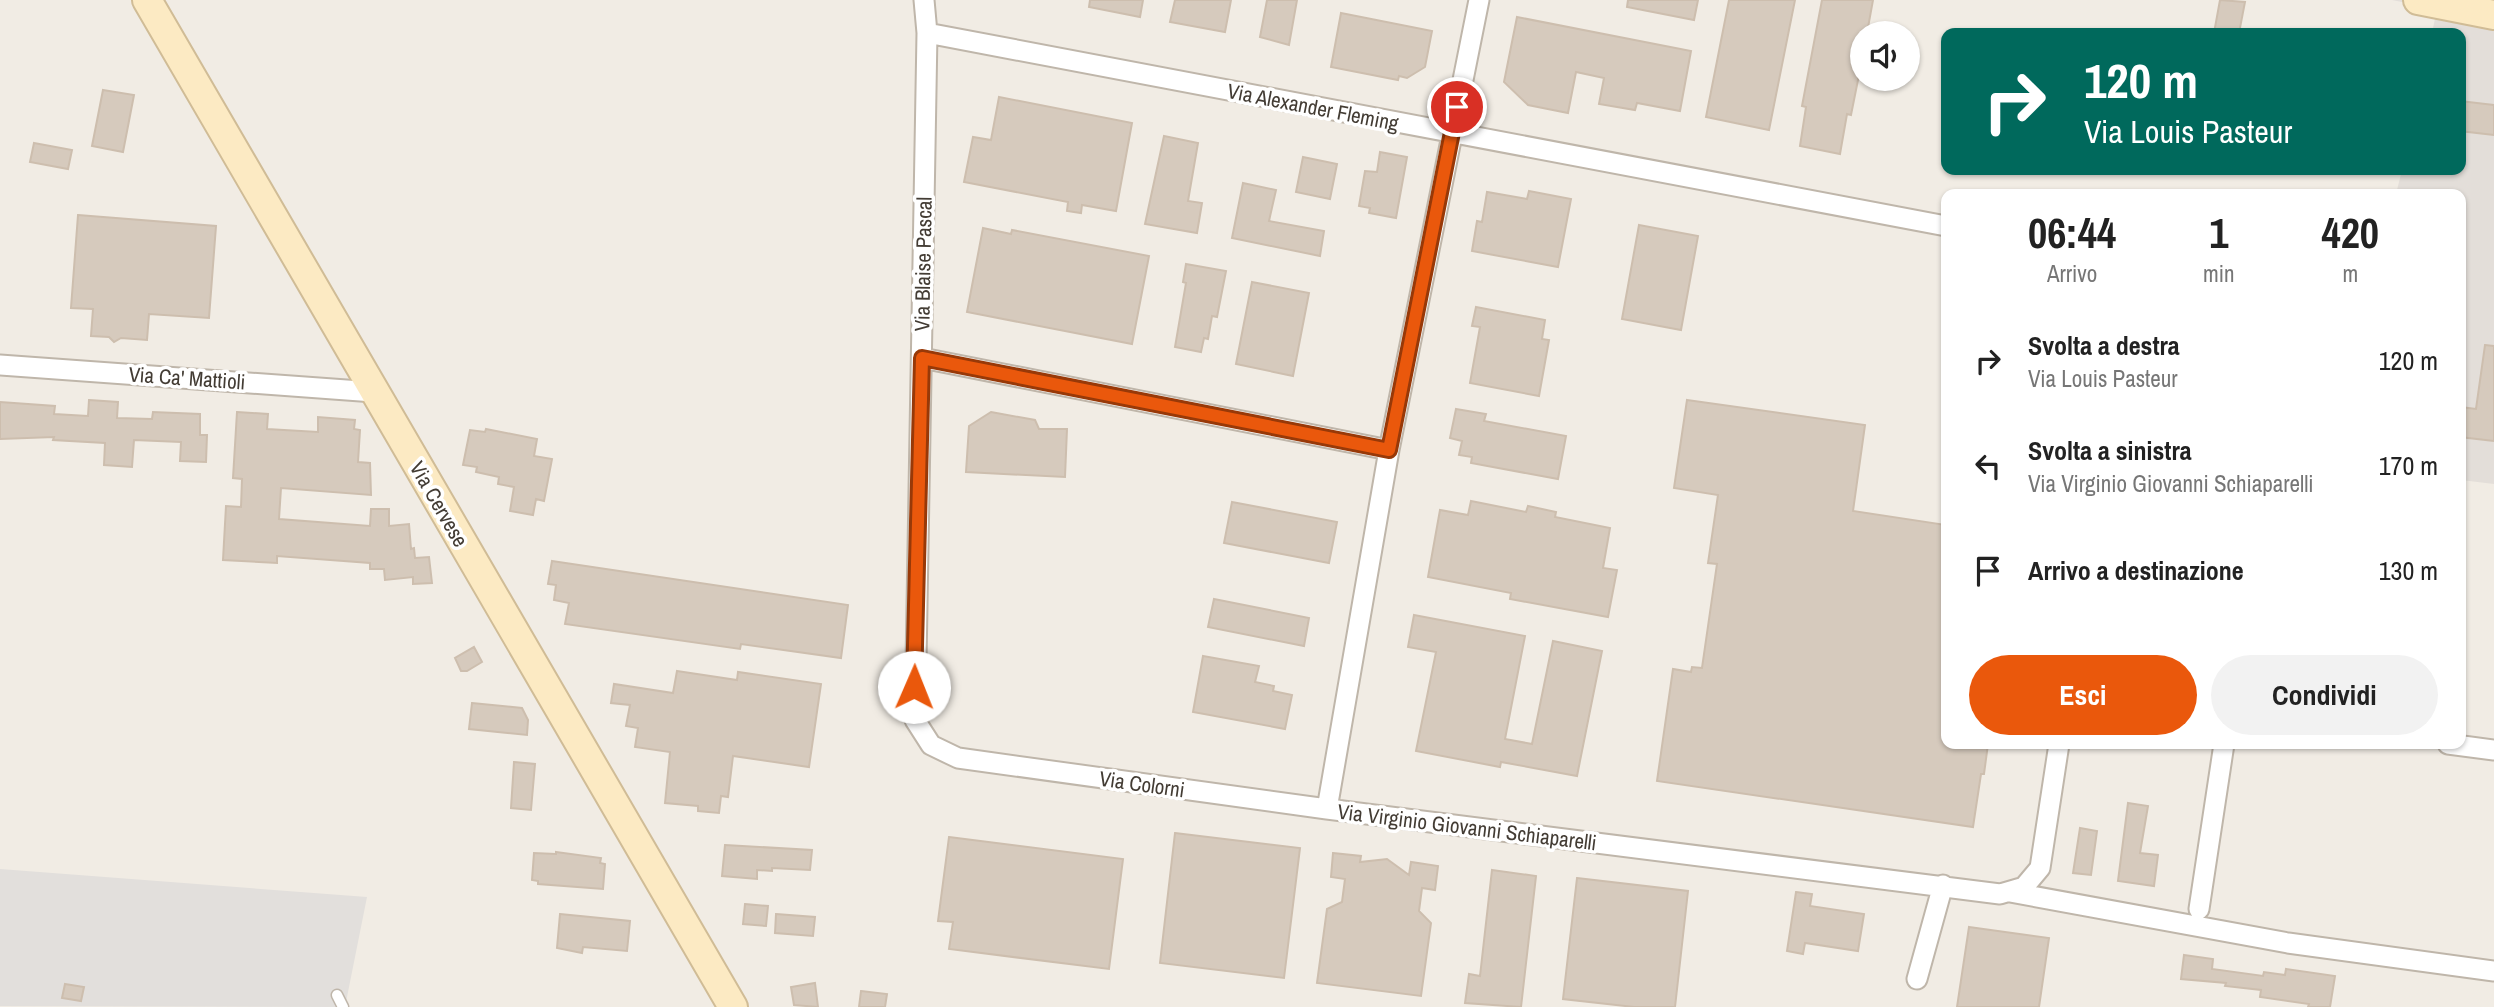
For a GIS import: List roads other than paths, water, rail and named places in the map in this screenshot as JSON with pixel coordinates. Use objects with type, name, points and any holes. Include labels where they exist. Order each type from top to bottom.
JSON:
[{"type":"main road","name":"Via Cervese","points":[[147,0],[733,1007]]},
{"type":"main road","points":[[2418,0],[2494,15]]},
{"type":"street","name":"Via Blaise Pascal","points":[[924,0],[927,33],[915,720],[930,745],[958,758]]},
{"type":"street","name":"Via Virginio Giovanni Schiaparelli","points":[[1479,0],[1389,450],[1327,809],[2000,894],[2009,891],[2288,943],[2494,971]]},
{"type":"street","name":"Via Alexander Fleming","points":[[927,33],[1941,225]]},
{"type":"street","points":[[922,358],[1389,450]]},
{"type":"street","name":"Via Ca' Mattioli","points":[[0,365],[374,392]]},
{"type":"street","points":[[2466,746],[2494,750]]},
{"type":"street","points":[[2009,891],[2024,887],[2040,868],[2058,749]]},
{"type":"street","points":[[2199,909],[2223,749]]},
{"type":"street","name":"Via Colorni","points":[[958,758],[1327,809]]},
{"type":"street","points":[[1917,979],[1943,885]]},
{"type":"lane","points":[[337,995],[343,1007]]}]
